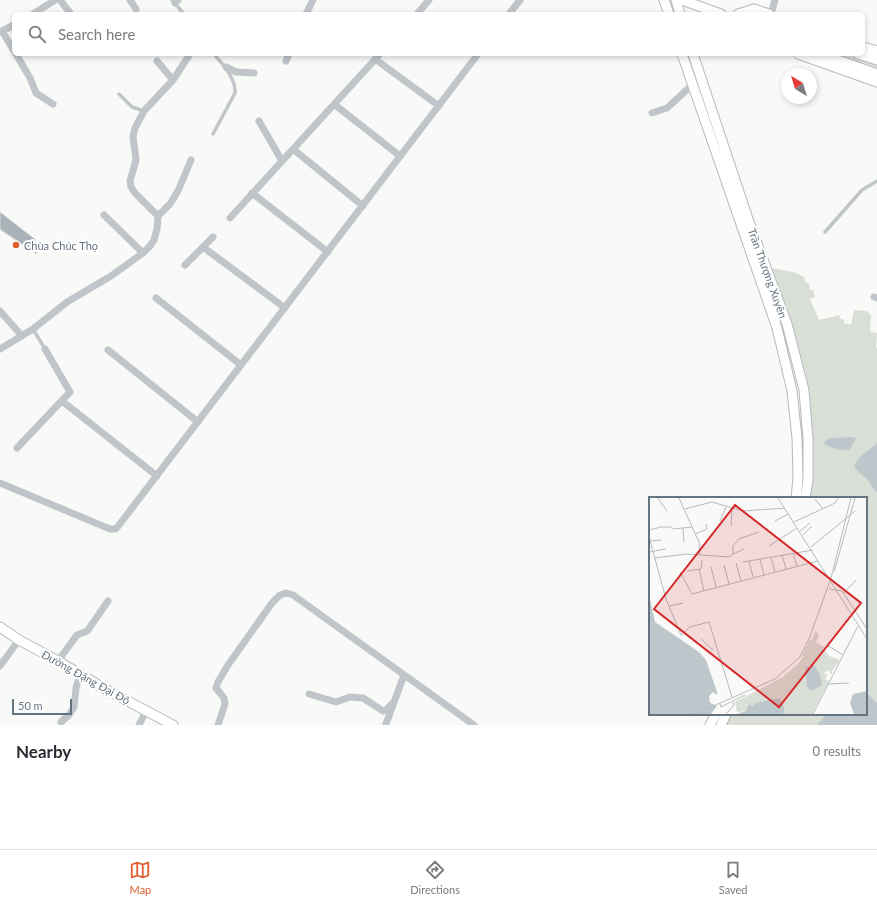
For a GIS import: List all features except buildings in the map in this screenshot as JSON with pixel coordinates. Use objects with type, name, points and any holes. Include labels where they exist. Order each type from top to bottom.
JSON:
[{"type":"main road","points":[[664,0],[667,12]]},
{"type":"main road","points":[[676,0],[679,12]]},
{"type":"main road","points":[[682,0],[715,12]]},
{"type":"main road","points":[[746,12],[754,9],[764,12]]},
{"type":"main road","points":[[865,48],[877,51]]},
{"type":"main road","name":"Trần Thượng Xuyên","points":[[683,56],[778,335],[792,391],[797,438],[798,478],[796,497]]},
{"type":"main road","name":"Trần Thượng Xuyên","points":[[694,56],[748,219],[788,324],[804,390],[808,439],[808,480],[805,497]]},
{"type":"main road","points":[[804,56],[877,82]]},
{"type":"main road","points":[[826,56],[877,74]]},
{"type":"main road","points":[[864,56],[877,60]]},
{"type":"main road","name":"Đường Đặng Đại Độ","points":[[0,627],[19,640],[173,725]]},
{"type":"main road","points":[[710,725],[715,715]]},
{"type":"main road","points":[[721,725],[726,715]]},
{"type":"street","points":[[36,12],[55,0]]},
{"type":"street","points":[[60,0],[69,12]]},
{"type":"street","points":[[130,0],[136,9]]},
{"type":"street","points":[[307,12],[313,0]]},
{"type":"street","points":[[418,12],[429,0]]},
{"type":"street","points":[[511,12],[520,0]]},
{"type":"street","points":[[771,12],[775,0]]},
{"type":"street","points":[[12,26],[1,32],[12,48]]},
{"type":"street","points":[[17,56],[30,78],[36,93],[52,104]]},
{"type":"street","points":[[158,216],[135,193],[130,181],[136,160],[133,136],[144,111],[173,80],[189,56]]},
{"type":"street","points":[[0,483],[110,529],[116,529],[439,106],[474,56]]},
{"type":"street","points":[[230,218],[378,57],[439,106]]},
{"type":"street","points":[[157,61],[173,80]]},
{"type":"street","points":[[226,67],[243,73],[254,73]]},
{"type":"street","points":[[652,113],[667,108],[692,85]]},
{"type":"street","points":[[334,104],[400,156]]},
{"type":"street","points":[[260,122],[282,161]]},
{"type":"street","points":[[293,149],[363,206]]},
{"type":"street","points":[[0,349],[33,329],[67,302],[111,276],[150,246],[154,240],[157,230],[158,216],[170,204],[178,191],[191,160]]},
{"type":"street","points":[[252,193],[328,252]]},
{"type":"street","points":[[104,215],[143,252]]},
{"type":"street","points":[[185,265],[212,237]]},
{"type":"street","points":[[203,247],[285,308]]},
{"type":"street","points":[[156,298],[241,365]]},
{"type":"street","points":[[0,311],[22,336]]},
{"type":"street","points":[[17,448],[70,392],[45,349]]},
{"type":"street","points":[[108,350],[198,422]]},
{"type":"street","points":[[62,401],[157,476]]},
{"type":"street","points":[[218,725],[225,704],[224,698],[216,688],[218,682],[228,665],[272,603],[280,595],[286,592],[293,595],[474,725]]},
{"type":"street","points":[[58,661],[77,634],[88,630],[108,601]]},
{"type":"street","points":[[0,666],[19,640]]},
{"type":"street","points":[[61,722],[69,715],[74,707],[76,688],[80,674]]},
{"type":"street","points":[[386,724],[404,675]]},
{"type":"street","points":[[309,694],[336,702],[350,697],[363,698],[383,711],[394,702]]},
{"type":"street","points":[[139,725],[146,711]]},
{"type":"lane","points":[[175,1],[183,12]]},
{"type":"lane","points":[[213,134],[235,93],[233,81],[226,67],[216,56]]},
{"type":"lane","points":[[119,94],[132,107],[144,111]]},
{"type":"lane","points":[[825,232],[862,190],[877,181]]},
{"type":"lane","points":[[33,329],[45,349]]},
{"type":"shaded area","points":[[840,56],[851,56],[877,65],[877,69]]},
{"type":"shaded area","points":[[772,268],[797,273],[805,278],[804,281],[809,284],[810,290],[813,290],[815,297],[810,299],[819,320],[840,315],[839,318],[844,320],[844,323],[851,325],[854,310],[866,311],[871,315],[870,331],[877,333],[877,703],[867,693],[867,497],[810,497],[813,438],[809,389],[792,323]]},
{"type":"shaded area","points":[[830,438],[856,438],[850,449],[846,450],[839,450],[823,443]]},
{"type":"shaded area","points":[[877,443],[877,492],[868,480],[854,466],[859,458]]},
{"type":"shaded area","points":[[867,693],[877,703],[877,725],[817,725],[825,715],[867,715]]},
{"type":"shaded area","points":[[729,715],[825,715],[817,725],[724,725]]},
{"type":"place","name":"Chùa Chúc Thọ","points":[[16,245]]}]
